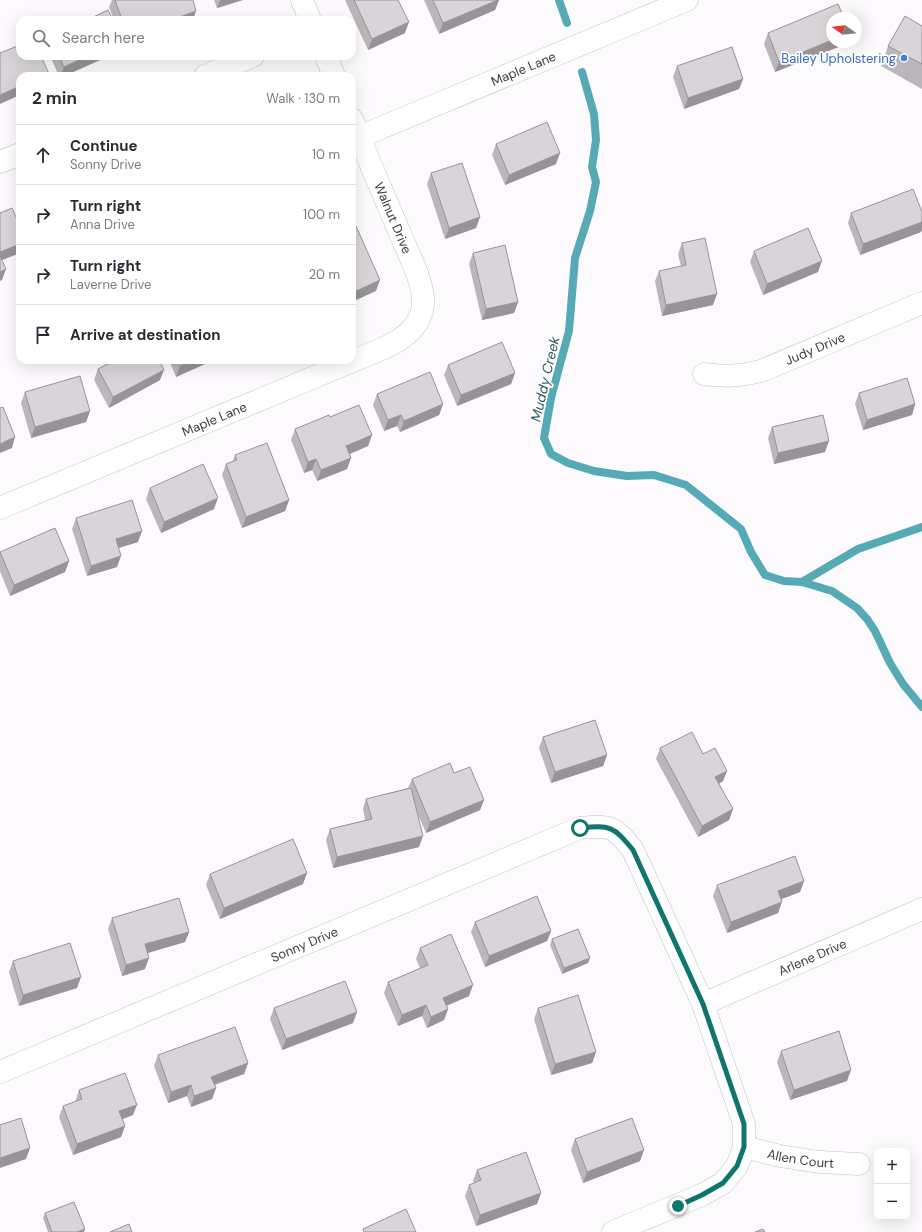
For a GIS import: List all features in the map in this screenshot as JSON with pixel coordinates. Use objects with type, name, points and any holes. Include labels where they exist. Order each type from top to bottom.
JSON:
[{"type":"street","points":[[302,0],[308,16]]},
{"type":"street","name":"Maple Lane","points":[[356,128],[686,0]]},
{"type":"street","points":[[215,72],[244,60]]},
{"type":"street","points":[[328,60],[332,72]]},
{"type":"street","name":"Walnut Drive","points":[[356,128],[423,292],[423,306],[419,318]]},
{"type":"street","points":[[0,162],[16,156]]},
{"type":"street","name":"Judy Drive","points":[[704,374],[741,376],[762,371],[922,303]]},
{"type":"street","name":"Maple Lane","points":[[356,360],[404,338],[413,329],[419,318]]},
{"type":"street","name":"Maple Lane","points":[[0,508],[346,364]]},
{"type":"street","name":"Sonny Drive","points":[[0,1072],[580,828],[601,826],[611,828],[620,834],[633,850],[703,1004]]},
{"type":"street","name":"Arlene Drive","points":[[703,1004],[922,909]]},
{"type":"street","points":[[613,1232],[702,1195],[723,1183],[737,1166],[744,1147],[744,1124],[703,1004]]},
{"type":"street","name":"Allen Court","points":[[744,1147],[780,1156],[819,1162],[859,1164]]},
{"type":"building","points":[[115,0],[193,0],[196,11],[183,16],[121,16]]},
{"type":"building","points":[[354,0],[398,0],[409,22],[372,39]]},
{"type":"building","points":[[433,0],[498,0],[443,23]]},
{"type":"building","points":[[838,4],[841,12],[826,12],[826,42],[779,62],[768,33]]},
{"type":"building","points":[[108,10],[111,16],[95,16]]},
{"type":"building","points":[[905,16],[922,26],[922,64],[888,46]]},
{"type":"building","points":[[16,47],[16,60],[43,60],[48,72],[16,72],[16,88],[0,95],[0,53]]},
{"type":"building","points":[[732,47],[743,79],[688,98],[677,66]]},
{"type":"building","points":[[61,60],[79,60],[64,67]]},
{"type":"building","points":[[547,122],[560,153],[509,175],[496,144]]},
{"type":"building","points":[[462,163],[480,217],[449,228],[431,173]]},
{"type":"building","points":[[913,189],[922,212],[922,222],[863,244],[851,213]]},
{"type":"building","points":[[12,208],[16,217],[16,246],[0,252],[0,213]]},
{"type":"building","points":[[356,226],[380,280],[356,291]]},
{"type":"building","points":[[808,228],[822,261],[767,284],[754,251]]},
{"type":"building","points":[[705,238],[717,294],[666,305],[659,271],[686,265],[682,243]]},
{"type":"building","points":[[505,245],[518,302],[486,309],[473,253]]},
{"type":"building","points":[[0,256],[6,269],[0,272]]},
{"type":"building","points":[[502,342],[515,373],[461,395],[448,365]]},
{"type":"building","points":[[107,364],[161,364],[164,370],[113,397],[98,369]]},
{"type":"building","points":[[430,372],[443,404],[404,421],[401,415],[388,420],[377,394]]},
{"type":"building","points":[[80,376],[90,411],[35,427],[25,392]]},
{"type":"building","points":[[907,378],[915,404],[867,420],[859,393]]},
{"type":"building","points":[[359,405],[372,435],[346,446],[351,458],[321,470],[316,459],[308,462],[295,429]]},
{"type":"building","points":[[3,407],[15,437],[0,444],[0,408]]},
{"type":"building","points":[[823,415],[829,441],[778,453],[772,427]]},
{"type":"building","points":[[267,443],[289,500],[246,517],[226,464],[237,460],[235,455]]},
{"type":"building","points":[[203,464],[218,498],[164,522],[150,488]]},
{"type":"building","points":[[132,500],[142,531],[116,539],[121,556],[91,566],[76,518]]},
{"type":"building","points":[[55,528],[69,561],[14,585],[0,552]]},
{"type":"building","points":[[595,720],[607,755],[555,772],[543,737]]},
{"type":"building","points":[[692,732],[703,754],[715,748],[727,771],[715,777],[733,809],[702,826],[660,748]]},
{"type":"building","points":[[450,763],[454,773],[470,767],[484,800],[430,822],[412,779]]},
{"type":"building","points":[[411,788],[423,836],[337,857],[330,829],[372,819],[366,799]]},
{"type":"building","points":[[293,839],[307,873],[224,908],[210,874]]},
{"type":"building","points":[[795,856],[804,881],[778,891],[782,902],[731,922],[717,885]]},
{"type":"building","points":[[537,896],[551,931],[489,956],[475,922]]},
{"type":"building","points":[[179,898],[189,932],[145,944],[149,958],[126,965],[112,918]]},
{"type":"building","points":[[578,929],[590,958],[564,968],[552,939]]},
{"type":"building","points":[[451,934],[473,985],[443,998],[448,1009],[431,1017],[426,1005],[402,1015],[388,982],[428,965],[420,948]]},
{"type":"building","points":[[70,943],[81,977],[23,995],[13,961]]},
{"type":"building","points":[[345,981],[357,1012],[286,1039],[274,1008]]},
{"type":"building","points":[[578,995],[596,1052],[555,1064],[538,1008]]},
{"type":"building","points":[[235,1027],[248,1063],[211,1077],[216,1088],[194,1096],[191,1085],[171,1092],[158,1055]]},
{"type":"building","points":[[839,1031],[851,1070],[794,1090],[781,1051]]},
{"type":"building","points":[[125,1073],[137,1105],[119,1111],[125,1126],[77,1144],[63,1106],[82,1099],[79,1090]]},
{"type":"building","points":[[21,1118],[30,1148],[0,1158],[0,1125]]},
{"type":"building","points":[[632,1118],[644,1150],[587,1172],[575,1139]]},
{"type":"building","points":[[526,1152],[541,1193],[480,1215],[469,1185],[481,1180],[477,1170]]},
{"type":"building","points":[[74,1202],[85,1229],[77,1232],[52,1232],[45,1213]]},
{"type":"building","points":[[406,1209],[416,1232],[364,1232],[363,1229]]},
{"type":"building","points":[[129,1224],[132,1232],[110,1232]]},
{"type":"building","points":[[763,1229],[765,1232],[755,1232]]},
{"type":"waterway","name":"Muddy Creek","points":[[559,0],[567,23]]},
{"type":"waterway","name":"Muddy Creek","points":[[582,72],[594,114],[596,140],[592,167],[596,182],[590,211],[575,258],[569,331],[551,398],[544,438],[551,454],[568,463],[594,471],[627,476],[654,475],[686,485],[741,529],[751,552],[765,575],[784,581],[802,582],[832,591],[857,608],[875,631],[890,663],[903,684],[922,707]]},
{"type":"waterway","points":[[802,582],[858,549],[922,527]]},
{"type":"place","name":"Bailey Upholstering","points":[[904,58]]},
{"type":"route","points":[[580,828],[601,826],[611,828],[620,834],[633,850],[703,1004],[744,1124],[744,1147],[737,1166],[723,1183],[678,1206]]}]
